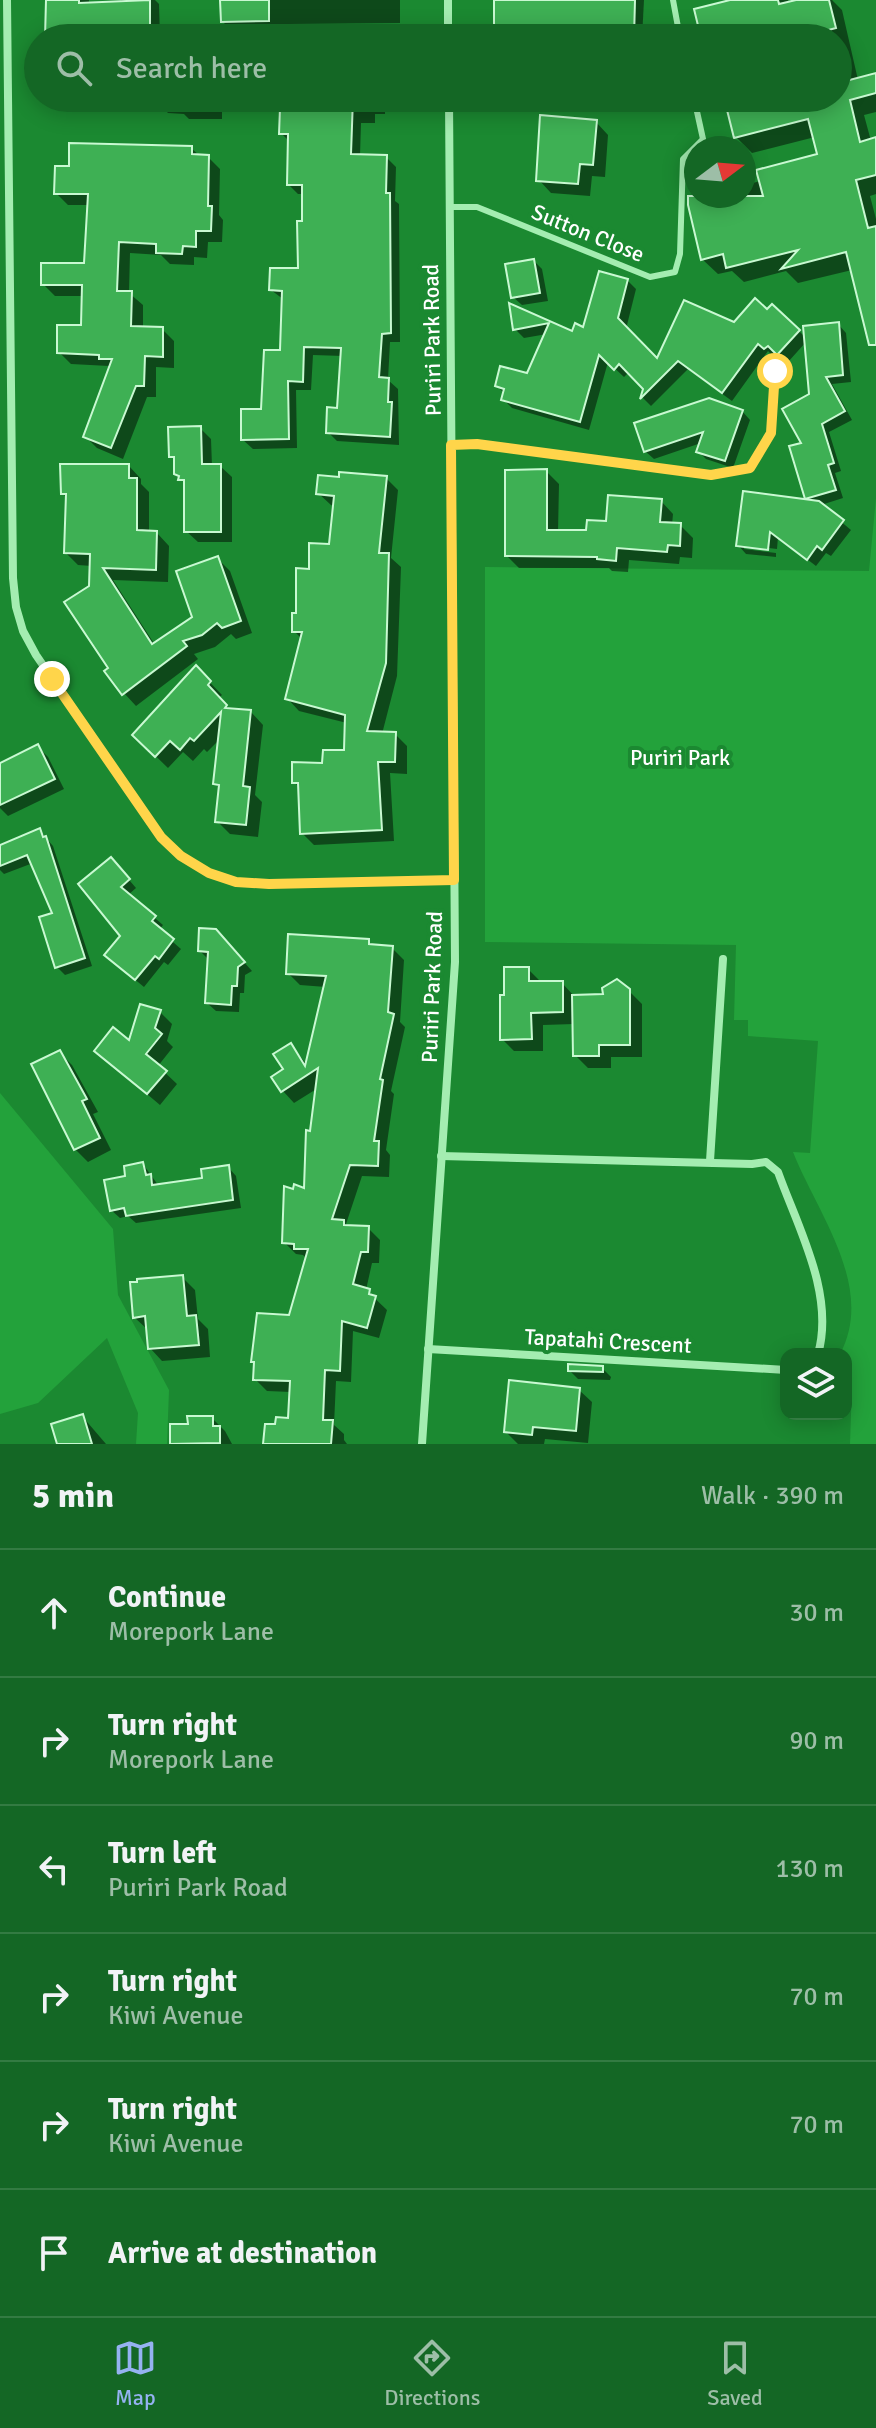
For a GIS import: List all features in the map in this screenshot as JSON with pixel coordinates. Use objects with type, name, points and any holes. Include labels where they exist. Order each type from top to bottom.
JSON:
[{"type":"street","points":[[7,0],[13,578],[16,607],[23,631],[52,679],[161,837],[181,856],[209,873],[236,882],[269,884],[454,880]]},
{"type":"street","points":[[448,0],[448,24]]},
{"type":"street","name":"Puriri Park Road","points":[[422,1444],[455,962],[449,112]]},
{"type":"street","points":[[451,445],[477,444],[711,475],[750,468],[771,433],[775,371]]},
{"type":"street","points":[[710,1161],[723,959]]},
{"type":"street","points":[[441,1156],[766,1162],[778,1172],[818,1284],[823,1336],[820,1348]]},
{"type":"street","name":"Tapatahi Crescent","points":[[428,1349],[780,1370]]},
{"type":"lane","points":[[673,0],[677,24]]},
{"type":"lane","name":"Sutton Close","points":[[449,207],[477,207],[650,277],[675,272],[680,254],[683,159],[703,139],[697,112]]},
{"type":"green space","name":"Puriri Park","points":[[876,498],[876,1444],[850,1444],[852,1348],[842,1348],[849,1329],[851,1303],[847,1277],[828,1225],[793,1152],[810,1153],[818,1041],[748,1036],[748,1020],[734,1020],[736,945],[485,942],[485,567],[869,571]]},
{"type":"green space","points":[[0,1093],[113,1229],[118,1295],[169,1390],[167,1444],[136,1444],[138,1413],[107,1338],[38,1403],[0,1414]]},
{"type":"building","points":[[46,0],[79,0],[79,3],[150,0],[150,24],[45,24]]},
{"type":"building","points":[[220,0],[269,0],[269,21],[221,22]]},
{"type":"building","points":[[494,0],[635,0],[634,24],[494,24]]},
{"type":"building","points":[[730,0],[778,0],[779,4],[796,0],[829,0],[835,24],[698,24],[694,9]]},
{"type":"building","points":[[876,73],[876,93],[852,99],[852,79]]},
{"type":"building","points":[[852,108],[860,142],[876,137],[876,175],[856,180],[868,228],[876,226],[876,345],[869,345],[846,252],[781,269],[798,250],[726,268],[723,254],[701,260],[689,208],[756,208],[756,196],[763,196],[756,170],[817,154],[808,119],[734,136],[728,112],[852,112]]},
{"type":"building","points":[[280,112],[352,112],[351,154],[387,155],[391,333],[382,334],[379,377],[389,378],[388,402],[392,402],[390,437],[326,433],[327,407],[337,408],[341,348],[304,347],[303,382],[288,381],[289,439],[241,440],[241,409],[261,409],[264,350],[280,350],[282,291],[269,290],[270,268],[298,268],[297,221],[302,221],[302,185],[287,185],[288,134],[279,134]]},
{"type":"building","points":[[540,115],[597,120],[593,165],[580,164],[578,184],[536,181]]},
{"type":"building","points":[[69,143],[192,146],[192,154],[209,155],[211,231],[196,231],[196,247],[183,246],[182,254],[156,253],[156,244],[119,242],[117,291],[132,291],[131,326],[163,327],[163,357],[145,356],[144,386],[136,386],[111,448],[83,437],[112,359],[99,359],[99,355],[57,353],[57,325],[81,325],[82,285],[41,285],[41,263],[84,263],[88,194],[54,194],[55,166],[69,166]]},
{"type":"building","points":[[534,259],[540,293],[511,298],[505,264]]},
{"type":"building","points":[[599,271],[628,279],[618,318],[657,358],[684,300],[734,322],[755,298],[767,309],[772,304],[800,330],[777,355],[768,346],[764,349],[758,344],[722,393],[678,361],[640,399],[643,389],[619,364],[614,370],[599,355],[580,422],[501,400],[504,389],[495,386],[500,366],[527,373],[549,323],[513,330],[509,303],[572,331],[575,323],[583,327]]},
{"type":"building","points":[[839,322],[843,375],[826,377],[845,411],[822,424],[834,463],[828,465],[836,490],[805,499],[789,446],[801,443],[782,409],[809,394],[803,326]]},
{"type":"building","points":[[709,398],[743,410],[725,461],[696,452],[703,432],[644,452],[634,423]]},
{"type":"building","points":[[201,426],[202,464],[221,464],[221,532],[184,532],[184,480],[178,480],[179,476],[174,474],[174,457],[169,457],[168,427]]},
{"type":"building","points":[[60,464],[129,464],[129,478],[137,478],[137,530],[157,531],[156,570],[103,568],[152,644],[192,617],[176,571],[218,556],[241,621],[222,628],[217,623],[202,635],[183,641],[187,646],[122,695],[104,671],[108,668],[64,602],[89,586],[90,554],[64,553],[66,494],[61,494]]},
{"type":"building","points":[[547,469],[547,530],[586,530],[587,520],[606,521],[608,495],[662,499],[660,522],[681,523],[680,546],[668,545],[667,552],[617,548],[616,561],[597,557],[505,556],[505,470]]},
{"type":"building","points":[[339,472],[387,476],[379,553],[389,553],[386,663],[367,731],[396,732],[395,762],[378,762],[382,830],[300,834],[298,783],[292,783],[292,762],[322,763],[323,750],[344,750],[345,715],[285,699],[302,632],[292,632],[292,613],[296,613],[296,568],[309,569],[309,543],[329,544],[334,496],[316,494],[318,475],[339,477]]},
{"type":"building","points":[[743,491],[819,501],[844,520],[822,550],[817,546],[807,560],[770,532],[768,550],[736,546]]},
{"type":"building","points":[[196,665],[211,681],[208,685],[227,705],[225,708],[251,710],[243,786],[250,787],[246,825],[215,822],[219,785],[213,784],[221,712],[194,741],[190,738],[180,750],[170,741],[155,757],[132,735]]},
{"type":"building","points":[[38,744],[55,779],[0,805],[0,763]]},
{"type":"building","points":[[40,828],[43,837],[46,836],[85,958],[55,968],[39,917],[52,913],[27,855],[0,866],[0,845]]},
{"type":"building","points":[[111,857],[130,879],[121,887],[156,916],[152,921],[174,939],[159,959],[155,956],[135,980],[104,955],[120,936],[78,884]]},
{"type":"building","points":[[199,928],[216,929],[245,962],[238,967],[237,986],[232,986],[231,1005],[205,1003],[208,952],[198,951]]},
{"type":"building","points":[[288,934],[369,939],[369,944],[393,946],[388,1012],[394,1014],[380,1079],[383,1080],[374,1141],[379,1141],[378,1166],[350,1165],[332,1219],[344,1220],[344,1225],[369,1226],[368,1252],[361,1252],[353,1284],[370,1289],[369,1294],[376,1296],[367,1328],[342,1321],[340,1371],[325,1370],[323,1420],[333,1420],[331,1444],[263,1444],[265,1424],[275,1424],[276,1417],[288,1418],[290,1381],[253,1380],[254,1362],[251,1362],[257,1313],[289,1315],[308,1249],[294,1249],[294,1244],[282,1243],[284,1186],[293,1189],[294,1184],[304,1188],[306,1130],[310,1131],[318,1068],[281,1092],[271,1077],[283,1069],[273,1054],[291,1043],[305,1066],[326,976],[286,974]]},
{"type":"building","points":[[504,967],[529,967],[529,981],[563,981],[563,1012],[531,1013],[532,1039],[500,1040],[500,995],[504,995]]},
{"type":"building","points":[[617,979],[630,989],[630,1045],[599,1045],[599,1056],[573,1056],[572,995],[603,994],[602,988]]},
{"type":"building","points":[[140,1004],[161,1010],[155,1028],[162,1034],[146,1054],[167,1071],[147,1094],[94,1051],[113,1027],[129,1040]]},
{"type":"building","points":[[60,1050],[87,1099],[82,1101],[100,1138],[74,1150],[31,1064]]},
{"type":"building","points":[[143,1162],[146,1175],[151,1174],[152,1185],[202,1178],[201,1169],[229,1165],[233,1200],[126,1216],[124,1208],[110,1211],[104,1180],[125,1176],[124,1166]]},
{"type":"building","points":[[183,1275],[187,1316],[196,1315],[199,1345],[148,1349],[145,1316],[133,1318],[130,1282]]},
{"type":"building","points":[[568,1364],[603,1366],[603,1372],[568,1371]]},
{"type":"building","points":[[509,1380],[580,1388],[576,1431],[533,1427],[532,1435],[504,1432]]},
{"type":"building","points":[[83,1414],[92,1444],[57,1444],[51,1424]]},
{"type":"building","points":[[187,1416],[213,1416],[213,1426],[220,1426],[220,1443],[170,1444],[170,1424],[188,1424]]},
{"type":"route","points":[[52,679],[161,837],[181,856],[209,873],[236,882],[269,884],[454,880],[451,445],[477,444],[711,475],[750,468],[771,433],[775,371]]}]
